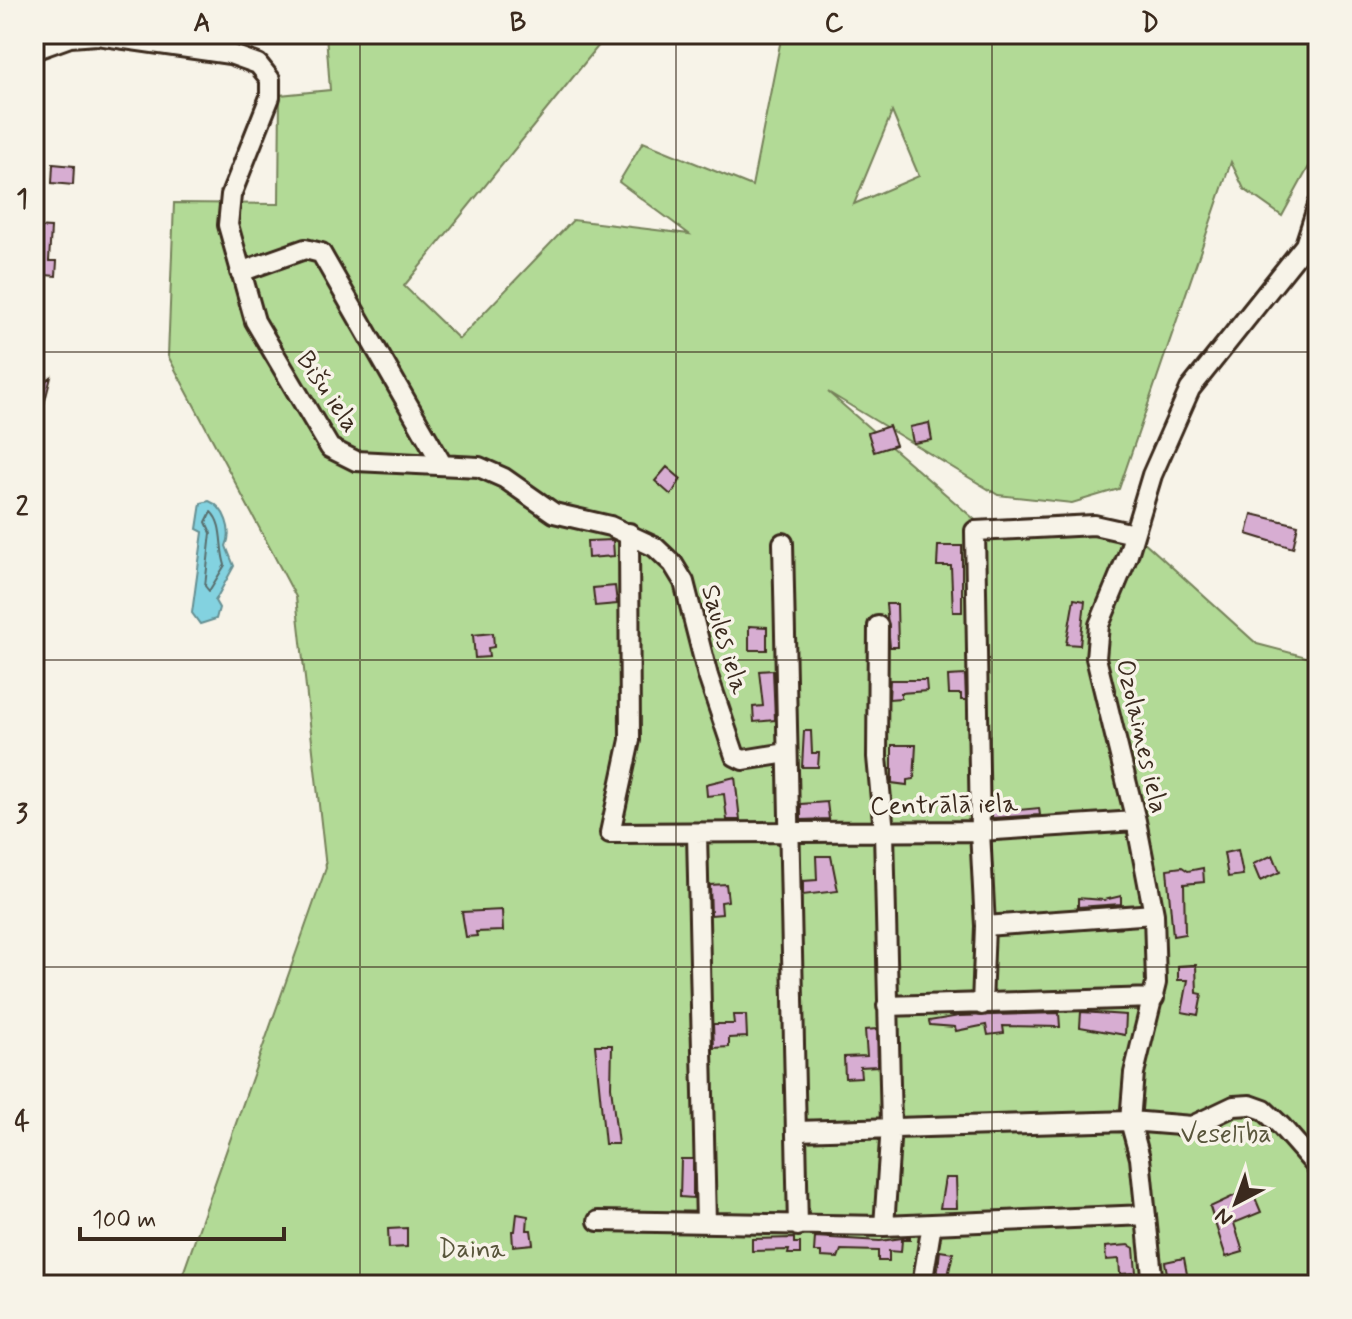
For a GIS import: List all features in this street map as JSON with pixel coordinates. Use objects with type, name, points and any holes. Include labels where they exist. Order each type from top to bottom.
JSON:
[{"type":"street","name":"Bišu iela","points":[[34,50],[70,37],[97,35],[230,54],[258,64],[270,79],[270,97],[231,195],[228,225],[255,321],[330,448],[356,461],[479,467]]},
{"type":"street","name":"Ozolaines iela","points":[[1153,1285],[1140,1158],[1130,1121],[1134,1073],[1154,998],[1154,914],[1136,821],[1096,658],[1099,625],[1134,534],[1152,475],[1190,389],[1305,245],[1318,205]]},
{"type":"street","points":[[240,272],[305,249],[321,253],[442,464]]},
{"type":"street","name":"Saules iela","points":[[479,467],[504,478],[554,513],[629,533],[655,547],[673,564],[684,582],[708,676],[735,756],[743,760],[787,753]]},
{"type":"street","points":[[982,1005],[985,926],[980,831],[975,531],[1094,525],[1134,534]]},
{"type":"street","name":"Centrālā iela","points":[[629,533],[630,740],[610,833],[980,831],[1136,821]]},
{"type":"street","points":[[783,543],[798,1226]]},
{"type":"street","points":[[878,626],[877,757],[884,832],[891,1126],[884,1226]]},
{"type":"street","points":[[697,834],[706,1223]]},
{"type":"street","points":[[985,926],[1154,914]]},
{"type":"street","points":[[887,1006],[1154,998]]},
{"type":"street","points":[[796,1131],[1130,1121],[1192,1126],[1234,1106],[1250,1105],[1264,1110],[1318,1168]]},
{"type":"street","points":[[598,1221],[884,1226],[1146,1215]]},
{"type":"street","points":[[922,1285],[932,1224]]},
{"type":"green space","points":[[326,34],[608,34],[404,286],[459,339],[573,220],[689,234],[619,182],[643,142],[752,186],[782,34],[1318,34],[1318,150],[1282,216],[1244,189],[1231,162],[1119,489],[1072,503],[998,495],[828,392],[981,525],[1080,515],[1121,521],[1257,644],[1318,660],[1318,1285],[179,1285],[326,868],[296,597],[168,356],[174,203],[279,204],[280,95],[330,90]],"holes":[[[892,112],[919,176],[854,204]]]},
{"type":"water","points":[[209,501],[219,508],[226,520],[229,533],[226,546],[234,566],[215,601],[219,608],[216,619],[200,624],[192,613],[203,532],[197,529],[201,503]]},
{"type":"building","points":[[53,164],[74,166],[73,185],[52,183]]},
{"type":"building","points":[[34,227],[51,228],[49,261],[57,261],[56,276],[34,274]]},
{"type":"building","points":[[51,377],[38,428],[34,428],[34,383],[40,385]]},
{"type":"building","points":[[929,423],[932,440],[913,443],[910,427]]},
{"type":"building","points":[[889,426],[896,445],[874,452],[868,433]]},
{"type":"building","points":[[667,467],[681,479],[671,495],[655,481]]},
{"type":"building","points":[[1252,514],[1298,525],[1293,548],[1247,534]]},
{"type":"building","points":[[613,540],[614,556],[588,558],[587,541]]},
{"type":"building","points":[[938,546],[962,546],[962,612],[953,612],[951,566],[937,566]]},
{"type":"building","points":[[615,586],[617,604],[595,606],[593,588]]},
{"type":"building","points":[[1074,599],[1085,601],[1080,645],[1066,644]]},
{"type":"building","points":[[886,604],[897,604],[898,647],[890,647]]},
{"type":"building","points":[[749,626],[767,627],[767,650],[749,650]]},
{"type":"building","points":[[493,633],[494,647],[488,648],[489,657],[475,658],[473,635]]},
{"type":"building","points":[[773,670],[775,720],[754,722],[753,707],[763,706],[759,671]]},
{"type":"building","points":[[965,675],[966,700],[961,700],[961,694],[949,694],[948,676]]},
{"type":"building","points":[[890,680],[926,680],[927,691],[901,693],[901,698],[889,699]]},
{"type":"building","points":[[804,731],[811,731],[812,753],[819,753],[818,767],[802,767]]},
{"type":"building","points":[[892,745],[916,745],[914,779],[907,780],[907,785],[892,783]]},
{"type":"building","points":[[735,777],[740,820],[727,820],[724,794],[707,796],[706,784]]},
{"type":"building","points":[[827,802],[829,819],[801,820],[801,804]]},
{"type":"building","points":[[992,804],[1009,805],[1009,811],[1039,808],[1040,815],[992,818]]},
{"type":"building","points":[[1238,850],[1243,875],[1228,877],[1224,853]]},
{"type":"building","points":[[1273,855],[1280,872],[1260,881],[1253,864]]},
{"type":"building","points":[[816,856],[831,856],[838,891],[803,895],[803,881],[817,880]]},
{"type":"building","points":[[1182,867],[1188,871],[1203,868],[1204,882],[1184,884],[1185,934],[1173,936],[1167,869]]},
{"type":"building","points":[[726,884],[728,901],[721,902],[722,914],[711,915],[710,885]]},
{"type":"building","points":[[1121,896],[1121,904],[1078,907],[1078,898],[1104,900]]},
{"type":"building","points":[[502,910],[503,931],[476,932],[477,936],[466,937],[462,912]]},
{"type":"building","points":[[1196,965],[1197,993],[1202,994],[1198,1015],[1182,1012],[1188,980],[1178,980],[1178,966]]},
{"type":"building","points":[[1081,1012],[1126,1015],[1125,1035],[1080,1027]]},
{"type":"building","points":[[1059,1013],[1060,1027],[1003,1026],[1004,1033],[988,1035],[986,1025],[956,1031],[955,1027],[930,1025],[929,1021],[959,1016]]},
{"type":"building","points":[[733,1015],[746,1015],[747,1037],[729,1038],[729,1047],[714,1048],[713,1024],[734,1024]]},
{"type":"building","points":[[877,1029],[878,1066],[860,1067],[861,1077],[845,1078],[844,1057],[867,1056],[865,1030]]},
{"type":"building","points":[[595,1045],[612,1045],[611,1087],[618,1144],[605,1144]]},
{"type":"building","points":[[681,1159],[693,1159],[693,1198],[680,1197]]},
{"type":"building","points":[[945,1178],[956,1178],[957,1208],[940,1208]]},
{"type":"building","points":[[1251,1188],[1261,1212],[1234,1223],[1243,1252],[1226,1257],[1210,1207]]},
{"type":"building","points":[[517,1214],[528,1216],[527,1230],[531,1230],[533,1244],[513,1246],[512,1231],[515,1231]]},
{"type":"building","points":[[407,1228],[407,1247],[389,1248],[388,1229]]},
{"type":"building","points":[[815,1237],[880,1241],[910,1237],[910,1240],[902,1240],[901,1252],[889,1251],[889,1261],[878,1261],[878,1251],[841,1250],[838,1258],[821,1257],[821,1252],[814,1252]]},
{"type":"building","points":[[794,1238],[794,1243],[800,1243],[800,1254],[788,1254],[789,1250],[752,1251],[752,1239]]},
{"type":"building","points":[[1129,1245],[1134,1248],[1136,1273],[1120,1274],[1119,1259],[1106,1260],[1105,1247]]},
{"type":"building","points":[[940,1251],[953,1253],[946,1285],[936,1285]]},
{"type":"building","points":[[1184,1258],[1189,1285],[1169,1285],[1165,1262]]},
{"type":"park label","name":"Veselība","points":[[1226,1133]]},
{"type":"park label","name":"Daina","points":[[472,1248]]}]
